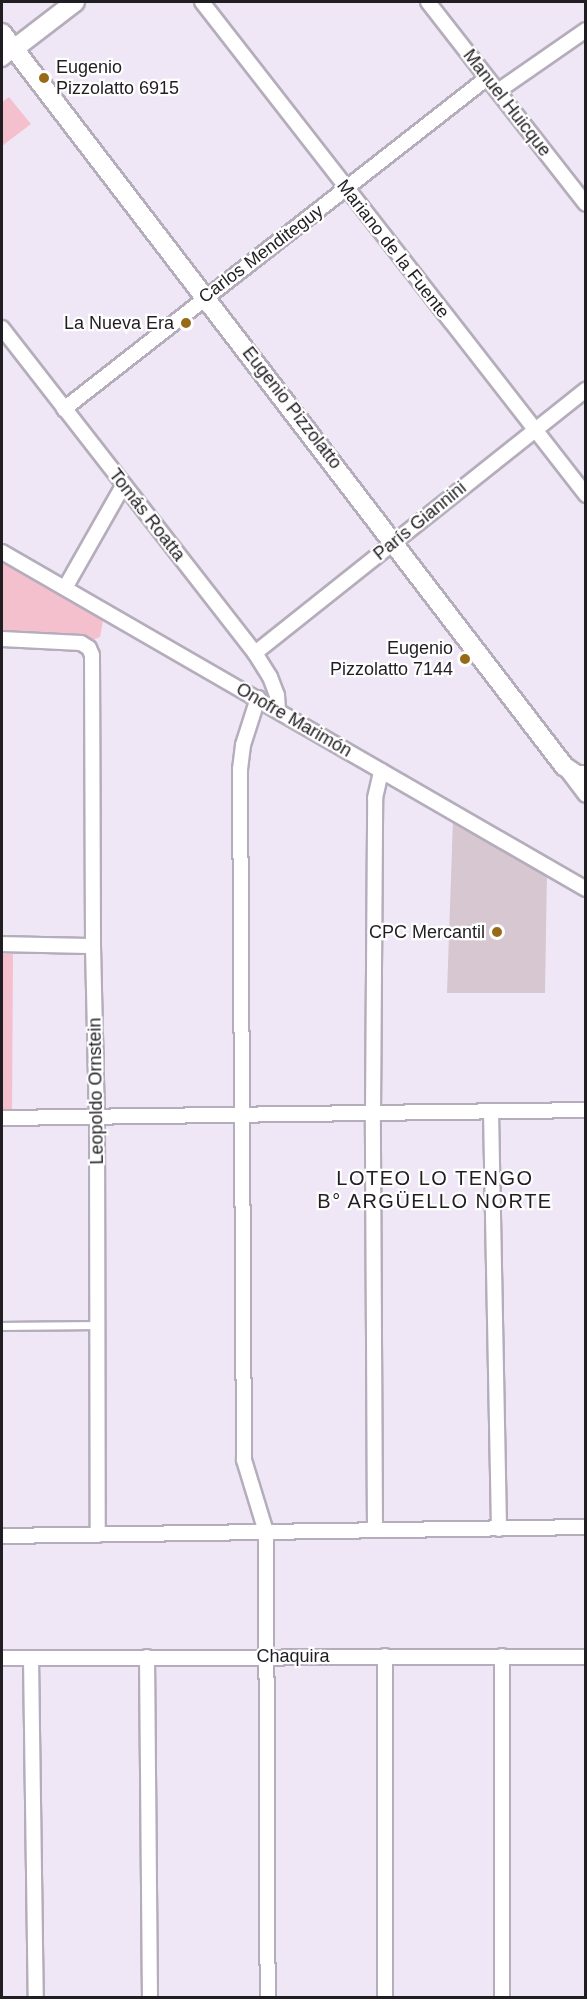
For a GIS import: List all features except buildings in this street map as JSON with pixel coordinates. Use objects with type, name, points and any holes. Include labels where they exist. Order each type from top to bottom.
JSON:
[{"type":"main road","points":[[8,54],[75,2]]},
{"type":"main road","name":"Eugenio Pizzolatto","points":[[2,33],[8,54],[205,296],[564,766],[577,775],[585,775]]},
{"type":"street","name":"Mariano de la Fuente","points":[[202,2],[585,495]]},
{"type":"street","name":"Manuel Huicque","points":[[428,2],[585,204]]},
{"type":"street","points":[[498,91],[585,30]]},
{"type":"street","name":"Carlos Menditeguy","points":[[64,409],[205,296],[487,78]]},
{"type":"street","name":"Tomás Roatta","points":[[3,335],[255,652],[270,677],[277,695],[278,710]]},
{"type":"street","name":"París Giannini","points":[[255,652],[585,390]]},
{"type":"street","points":[[65,588],[123,486]]},
{"type":"street","name":"Onofre Marimón","points":[[2,552],[585,889]]},
{"type":"street","name":"Leopoldo Ornstein","points":[[2,639],[81,644],[89,648],[92,666],[93,946],[98,1117],[98,1535]]},
{"type":"street","points":[[258,698],[243,745],[240,769],[243,1460],[266,1532],[268,1998]]},
{"type":"street","points":[[564,766],[585,795]]},
{"type":"street","points":[[375,1530],[373,1113],[375,798],[381,771]]},
{"type":"street","points":[[2,945],[93,946]]},
{"type":"street","points":[[2,1118],[585,1110]]},
{"type":"street","points":[[491,1111],[499,1529]]},
{"type":"street","points":[[2,1536],[585,1527]]},
{"type":"street","points":[[385,1656],[385,1998]]},
{"type":"street","points":[[501,1656],[502,1998]]},
{"type":"street","points":[[147,1657],[150,1998]]},
{"type":"street","name":"Chaquira","points":[[2,1658],[585,1657]]},
{"type":"street","points":[[31,1658],[36,1998]]},
{"type":"lane","points":[[2,1326],[97,1325]]},
{"type":"shaded area","points":[[9,97],[31,124],[2,146],[2,102]]},
{"type":"shaded area","points":[[2,552],[105,610],[100,637],[93,640],[2,632]]},
{"type":"shaded area","points":[[2,954],[13,954],[12,1115],[2,1115]]},
{"type":"place","name":"Eugenio Pizzolatto 6915","points":[[44,78]]},
{"type":"place","name":"La Nueva Era","points":[[186,323]]},
{"type":"place","name":"Eugenio Pizzolatto 7144","points":[[465,659]]},
{"type":"place","name":"CPC Mercantil","points":[[497,932]]},
{"type":"district","name":"LOTEO LO TENGO B° ARGÜELLO NORTE","points":[[435,1190]]}]
